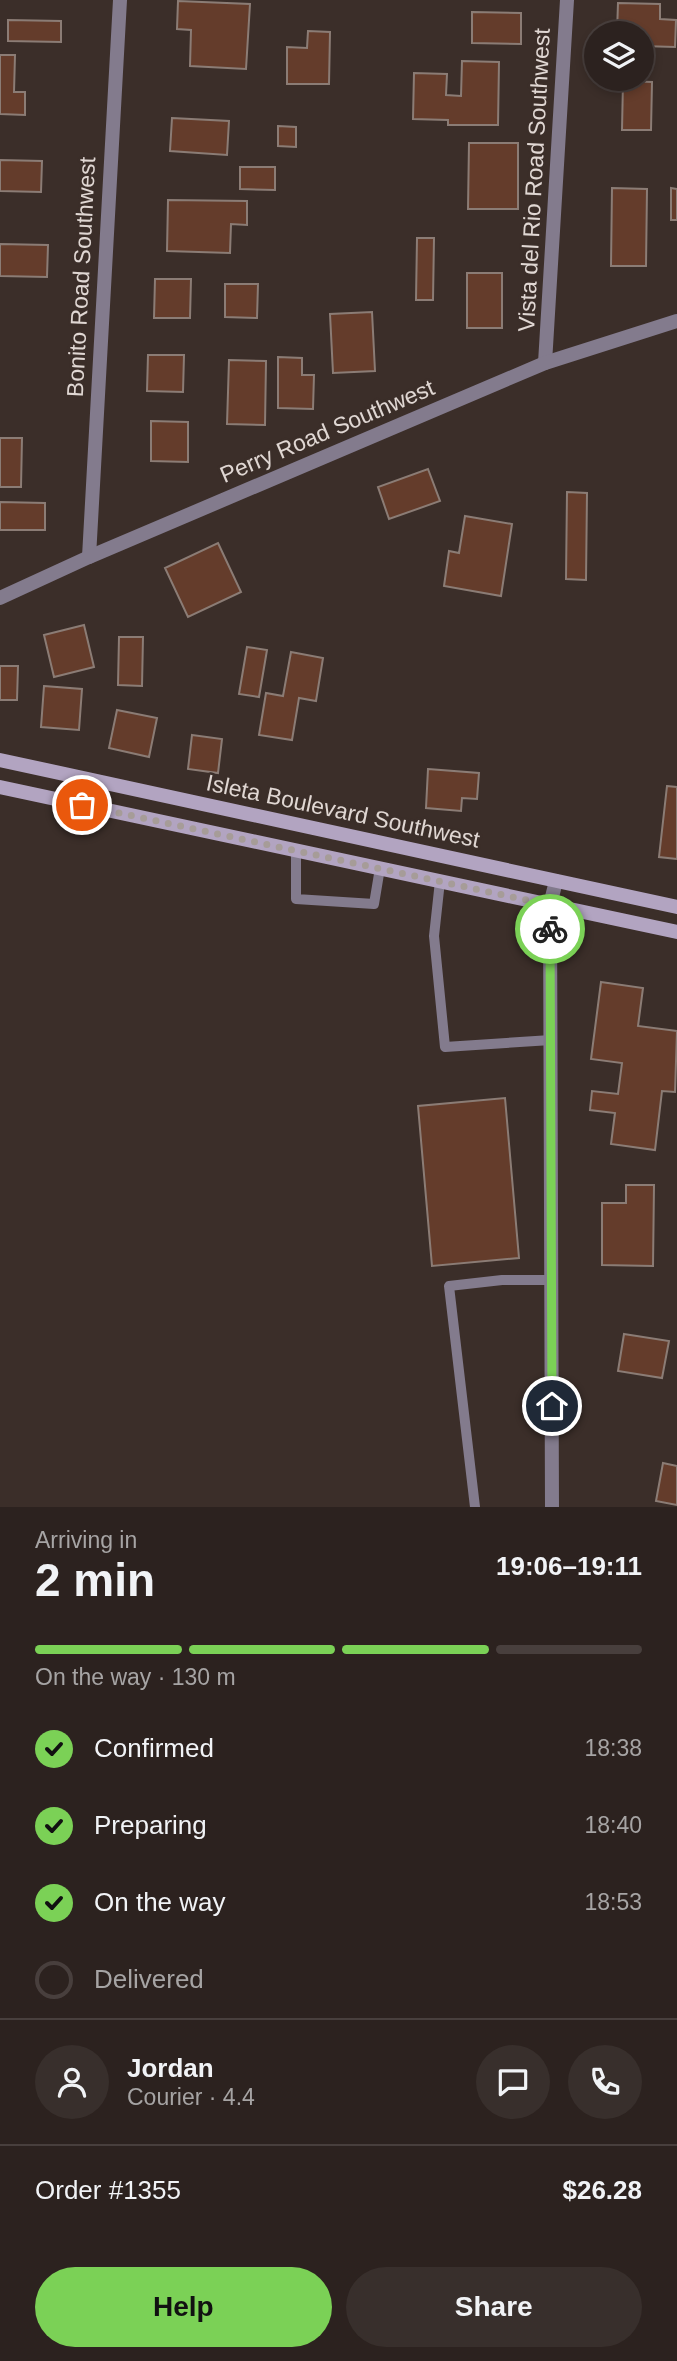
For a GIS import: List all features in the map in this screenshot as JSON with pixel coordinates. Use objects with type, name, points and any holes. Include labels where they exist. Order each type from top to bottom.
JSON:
[{"type":"main road","name":"Isleta Boulevard Southwest","points":[[0,760],[677,907]]},
{"type":"main road","points":[[0,787],[677,932]]},
{"type":"street","name":"Bonito Road Southwest","points":[[89,556],[120,0]]},
{"type":"street","name":"Vista del Rio Road Southwest","points":[[545,363],[567,0]]},
{"type":"street","name":"Perry Road Southwest","points":[[0,598],[89,556],[545,363],[677,321]]},
{"type":"street","points":[[552,1507],[550,905],[556,881]]},
{"type":"lane","points":[[296,850],[296,899],[374,904],[380,868]]},
{"type":"lane","points":[[440,881],[434,936],[445,1047],[551,1040]]},
{"type":"lane","points":[[475,1507],[449,1286],[502,1280],[551,1280]]},
{"type":"building","points":[[178,1],[250,4],[246,69],[190,66],[191,30],[177,29]]},
{"type":"building","points":[[618,3],[660,4],[660,19],[676,20],[675,47],[654,46],[654,21],[617,21]]},
{"type":"building","points":[[472,12],[521,13],[521,44],[472,43]]},
{"type":"building","points":[[8,20],[61,21],[61,42],[8,41]]},
{"type":"building","points":[[308,31],[330,32],[329,84],[287,84],[287,47],[307,48]]},
{"type":"building","points":[[0,55],[15,55],[14,92],[25,92],[25,115],[0,114]]},
{"type":"building","points":[[462,61],[499,62],[498,125],[448,125],[448,120],[413,119],[414,73],[447,74],[446,95],[461,96]]},
{"type":"building","points":[[623,91],[652,91],[651,130],[622,130]]},
{"type":"building","points":[[172,118],[229,121],[227,155],[170,151]]},
{"type":"building","points":[[278,126],[296,127],[296,147],[278,146]]},
{"type":"building","points":[[469,143],[518,143],[518,209],[468,209]]},
{"type":"building","points":[[0,160],[42,161],[41,192],[0,191]]},
{"type":"building","points":[[240,167],[275,167],[275,190],[240,189]]},
{"type":"building","points":[[612,188],[647,189],[646,266],[611,266]]},
{"type":"building","points":[[671,188],[677,189],[677,220],[671,220]]},
{"type":"building","points":[[168,200],[247,201],[247,225],[231,224],[230,253],[167,251]]},
{"type":"building","points":[[417,238],[434,238],[433,300],[416,300]]},
{"type":"building","points":[[0,244],[48,245],[47,277],[0,276]]},
{"type":"building","points":[[467,273],[502,273],[502,328],[467,328]]},
{"type":"building","points":[[155,279],[191,279],[190,318],[154,318]]},
{"type":"building","points":[[225,284],[258,284],[257,318],[225,317]]},
{"type":"building","points":[[372,312],[375,371],[333,373],[330,314]]},
{"type":"building","points":[[148,355],[184,355],[183,392],[147,391]]},
{"type":"building","points":[[278,357],[302,358],[302,375],[314,375],[313,409],[278,408]]},
{"type":"building","points":[[229,360],[266,361],[265,425],[227,424]]},
{"type":"building","points":[[151,421],[188,422],[188,462],[151,461]]},
{"type":"building","points":[[0,438],[22,438],[21,487],[0,487]]},
{"type":"building","points":[[428,469],[440,501],[389,519],[378,487]]},
{"type":"building","points":[[567,492],[587,493],[586,580],[566,579]]},
{"type":"building","points":[[0,502],[45,503],[45,530],[0,530]]},
{"type":"building","points":[[465,516],[512,524],[501,596],[444,586],[449,551],[459,553]]},
{"type":"building","points":[[218,543],[241,592],[188,617],[165,568]]},
{"type":"building","points":[[84,625],[94,667],[54,677],[44,635]]},
{"type":"building","points":[[119,637],[143,637],[142,686],[118,685]]},
{"type":"building","points":[[247,647],[267,650],[259,697],[239,694]]},
{"type":"building","points":[[291,652],[323,658],[316,701],[299,698],[292,740],[259,735],[266,693],[283,696]]},
{"type":"building","points":[[0,666],[18,666],[17,700],[0,700]]},
{"type":"building","points":[[44,686],[82,689],[79,730],[41,727]]},
{"type":"building","points":[[117,710],[157,718],[149,757],[109,748]]},
{"type":"building","points":[[192,735],[222,739],[218,773],[188,769]]},
{"type":"building","points":[[428,769],[479,773],[477,799],[462,798],[461,811],[426,808]]},
{"type":"building","points":[[667,786],[677,787],[677,859],[659,857]]},
{"type":"building","points":[[601,982],[643,988],[638,1026],[677,1031],[675,1092],[662,1091],[655,1150],[611,1144],[615,1113],[590,1110],[592,1091],[618,1094],[622,1063],[591,1059]]},
{"type":"building","points":[[505,1098],[519,1258],[432,1266],[418,1106]]},
{"type":"building","points":[[626,1185],[654,1185],[653,1266],[602,1265],[602,1203],[626,1203]]},
{"type":"building","points":[[624,1334],[669,1341],[662,1378],[618,1371]]},
{"type":"building","points":[[663,1463],[677,1466],[677,1505],[656,1501]]},
{"type":"way so far","points":[[82,805],[550,905],[550,929]]},
{"type":"route","points":[[550,929],[552,1406]]}]
